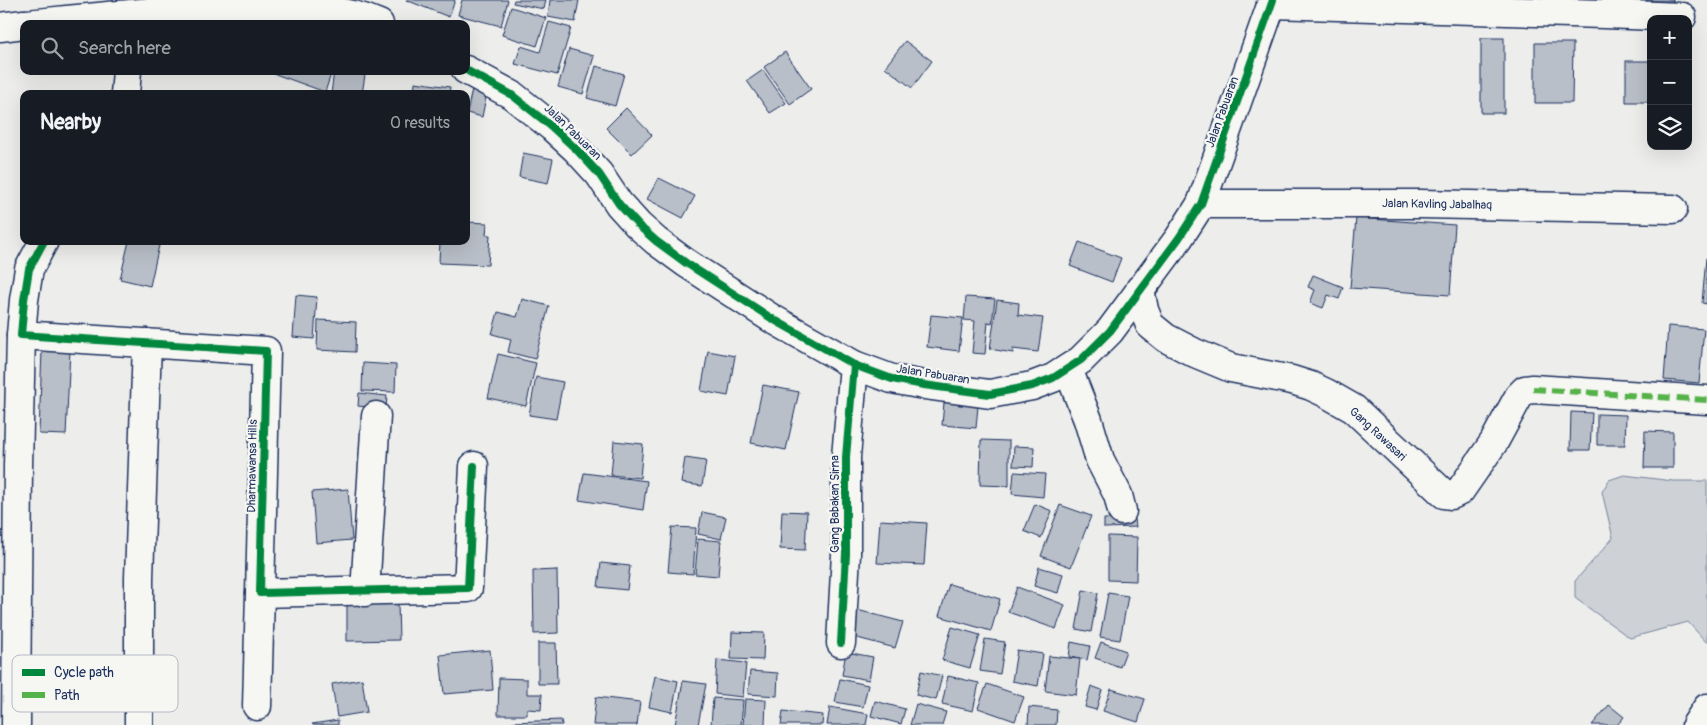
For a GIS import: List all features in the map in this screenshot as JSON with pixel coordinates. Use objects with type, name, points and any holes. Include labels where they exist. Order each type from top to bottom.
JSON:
[{"type":"street","points":[[1272,2],[1647,16]]},
{"type":"street","name":"Jalan Pabuaran","points":[[470,72],[512,94],[535,111],[600,174],[619,204],[656,241],[686,264],[770,318],[854,365],[892,379],[990,394],[1032,386],[1053,378],[1081,360],[1110,331],[1179,238],[1201,204],[1272,2]]},
{"type":"street","points":[[112,20],[221,8],[314,8],[341,6],[370,20]]},
{"type":"street","points":[[0,27],[20,25]]},
{"type":"street","points":[[125,90],[127,75]]},
{"type":"street","name":"Jalan Kavling Jabalhaq","points":[[1201,204],[1421,204],[1672,209]]},
{"type":"street","points":[[17,655],[18,466],[24,300],[30,269],[42,245]]},
{"type":"street","name":"Gang Rawasari","points":[[1140,290],[1144,310],[1150,325],[1166,338],[1231,368],[1298,382],[1342,401],[1354,409],[1444,494],[1452,495],[1460,491],[1494,442],[1519,396],[1525,390],[1707,400]]},
{"type":"street","name":"Dharmawansa Hills","points":[[22,335],[266,351],[260,593]]},
{"type":"street","points":[[138,655],[139,578],[147,343]]},
{"type":"street","name":"Gang Babakan Sirna","points":[[841,643],[846,554],[846,457],[854,365]]},
{"type":"street","points":[[1068,369],[1086,414],[1100,460],[1118,495],[1122,511]]},
{"type":"street","points":[[365,592],[376,416]]},
{"type":"street","points":[[258,706],[260,593],[365,592],[468,588],[474,466]]},
{"type":"street","points":[[1696,725],[1707,708]]},
{"type":"street","points":[[16,712],[16,725]]},
{"type":"street","points":[[138,712],[138,725]]},
{"type":"shaded area","points":[[1624,475],[1673,481],[1707,481],[1707,643],[1688,622],[1630,638],[1575,598],[1575,581],[1613,538],[1602,492],[1609,480]]},
{"type":"building","points":[[406,0],[455,0],[449,17]]},
{"type":"building","points":[[462,0],[508,0],[501,26],[458,15]]},
{"type":"building","points":[[514,0],[546,0],[544,9],[513,3]]},
{"type":"building","points":[[550,0],[579,0],[575,22],[548,17]]},
{"type":"building","points":[[1640,0],[1673,0],[1673,5],[1640,4]]},
{"type":"building","points":[[511,7],[546,18],[537,46],[502,35]]},
{"type":"building","points":[[549,22],[571,28],[557,75],[515,64],[521,46],[540,52]]},
{"type":"building","points":[[1481,38],[1504,38],[1504,113],[1481,113]]},
{"type":"building","points":[[905,41],[932,61],[912,88],[885,67]]},
{"type":"building","points":[[1535,43],[1573,43],[1572,103],[1535,103]]},
{"type":"building","points":[[569,49],[594,56],[583,94],[558,87]]},
{"type":"building","points":[[785,52],[811,89],[790,104],[764,67]]},
{"type":"building","points":[[1626,61],[1647,61],[1647,102],[1626,102]]},
{"type":"building","points":[[596,66],[624,74],[615,106],[587,98]]},
{"type":"building","points":[[763,70],[786,103],[770,113],[747,81]]},
{"type":"building","points":[[278,75],[331,75],[326,90],[319,90]]},
{"type":"building","points":[[333,75],[365,75],[363,90],[332,90]]},
{"type":"building","points":[[415,82],[450,87],[450,90],[414,90]]},
{"type":"building","points":[[473,84],[488,87],[482,117],[470,114],[470,98]]},
{"type":"building","points":[[626,108],[652,135],[632,154],[606,128]]},
{"type":"building","points":[[523,153],[553,159],[548,183],[519,177]]},
{"type":"building","points":[[659,178],[695,196],[683,218],[647,199]]},
{"type":"building","points":[[1356,218],[1455,225],[1450,295],[1350,288]]},
{"type":"building","points":[[470,222],[487,223],[486,235],[490,235],[488,265],[439,263],[440,245],[470,245]]},
{"type":"building","points":[[1079,242],[1121,258],[1112,282],[1070,266]]},
{"type":"building","points":[[128,245],[159,245],[150,286],[120,279]]},
{"type":"building","points":[[1707,258],[1707,304],[1702,303]]},
{"type":"building","points":[[1313,275],[1343,287],[1339,299],[1328,295],[1323,308],[1310,303],[1315,290],[1308,287]]},
{"type":"building","points":[[296,295],[317,297],[314,339],[293,337]]},
{"type":"building","points":[[966,297],[995,299],[992,323],[988,322],[985,354],[972,353],[975,321],[964,320]]},
{"type":"building","points":[[522,299],[549,306],[535,359],[508,352],[511,339],[492,334],[498,312],[517,317]]},
{"type":"building","points":[[997,300],[1019,303],[1018,315],[1043,318],[1038,352],[1013,349],[1013,353],[990,349]]},
{"type":"building","points":[[931,315],[963,318],[959,351],[927,347]]},
{"type":"building","points":[[318,320],[356,322],[355,352],[317,350]]},
{"type":"building","points":[[1668,326],[1704,329],[1699,383],[1664,380]]},
{"type":"building","points":[[42,349],[70,350],[66,435],[39,434]]},
{"type":"building","points":[[708,351],[735,356],[728,396],[701,391]]},
{"type":"building","points":[[498,354],[536,363],[526,406],[488,398]]},
{"type":"building","points":[[363,363],[396,365],[395,392],[362,391]]},
{"type":"building","points":[[536,377],[563,382],[556,419],[529,415]]},
{"type":"building","points":[[763,385],[799,392],[786,450],[751,443]]},
{"type":"building","points":[[945,391],[979,395],[976,428],[942,425]]},
{"type":"building","points":[[359,393],[387,396],[386,409],[358,406]]},
{"type":"building","points":[[1571,412],[1592,413],[1590,450],[1570,450]]},
{"type":"building","points":[[1597,414],[1626,415],[1625,445],[1597,445]]},
{"type":"building","points":[[1645,431],[1673,432],[1673,468],[1644,468]]},
{"type":"building","points":[[981,440],[1009,441],[1009,486],[980,485]]},
{"type":"building","points":[[614,441],[643,444],[640,478],[611,475]]},
{"type":"building","points":[[1014,446],[1034,447],[1033,467],[1013,466]]},
{"type":"building","points":[[685,458],[706,461],[702,486],[681,483]]},
{"type":"building","points":[[1014,472],[1045,474],[1043,497],[1012,494]]},
{"type":"building","points":[[584,473],[647,481],[643,510],[579,500]]},
{"type":"building","points":[[348,489],[352,540],[316,543],[312,492]]},
{"type":"building","points":[[1035,504],[1052,511],[1041,538],[1024,531]]},
{"type":"building","points":[[1060,505],[1091,516],[1071,567],[1041,556]]},
{"type":"building","points":[[782,511],[807,512],[805,550],[780,549]]},
{"type":"building","points":[[702,512],[726,517],[721,539],[698,534]]},
{"type":"building","points":[[1104,519],[1135,519],[1136,527],[1104,528]]},
{"type":"building","points":[[880,520],[927,523],[924,565],[877,563]]},
{"type":"building","points":[[672,527],[696,528],[693,574],[668,572]]},
{"type":"building","points":[[1108,536],[1137,537],[1136,581],[1108,580]]},
{"type":"building","points":[[698,539],[721,541],[718,576],[695,574]]},
{"type":"building","points":[[601,563],[630,566],[627,590],[598,587]]},
{"type":"building","points":[[1039,567],[1063,574],[1058,593],[1034,586]]},
{"type":"building","points":[[557,570],[558,633],[534,634],[533,571]]},
{"type":"building","points":[[949,584],[1000,599],[991,631],[939,616]]},
{"type":"building","points":[[1017,587],[1065,605],[1056,629],[1008,612]]},
{"type":"building","points":[[1083,590],[1098,593],[1091,632],[1076,629]]},
{"type":"building","points":[[1108,593],[1128,596],[1120,640],[1100,637]]},
{"type":"building","points":[[398,603],[399,640],[347,641],[347,604]]},
{"type":"building","points":[[857,610],[903,622],[895,648],[850,636]]},
{"type":"building","points":[[952,627],[980,635],[970,668],[942,660]]},
{"type":"building","points":[[732,632],[764,633],[763,660],[731,659]]},
{"type":"building","points":[[985,639],[1005,642],[1000,674],[980,671]]},
{"type":"building","points":[[1071,642],[1090,646],[1087,660],[1069,657]]},
{"type":"building","points":[[1101,642],[1126,651],[1120,667],[1095,658]]},
{"type":"building","points":[[538,643],[556,643],[557,684],[538,684]]},
{"type":"building","points":[[490,650],[493,690],[444,694],[440,655]]},
{"type":"building","points":[[1017,650],[1043,654],[1038,686],[1012,681]]},
{"type":"building","points":[[846,652],[873,657],[869,680],[842,675]]},
{"type":"building","points":[[1049,656],[1080,659],[1076,695],[1045,691]]},
{"type":"building","points":[[717,660],[746,663],[743,697],[715,694]]},
{"type":"building","points":[[750,671],[778,673],[777,696],[748,694]]},
{"type":"building","points":[[921,671],[942,676],[936,700],[916,695]]},
{"type":"building","points":[[655,676],[678,681],[672,712],[649,707]]},
{"type":"building","points":[[948,676],[979,683],[973,711],[942,704]]},
{"type":"building","points":[[499,678],[527,679],[527,694],[542,694],[541,710],[527,709],[527,715],[498,715]]},
{"type":"building","points":[[362,679],[367,712],[337,717],[332,684]]},
{"type":"building","points":[[840,679],[868,685],[863,707],[835,702]]},
{"type":"building","points":[[683,681],[706,684],[698,725],[675,725]]},
{"type":"building","points":[[987,684],[1024,697],[1015,721],[978,708]]},
{"type":"building","points":[[1091,686],[1102,690],[1096,710],[1085,707]]},
{"type":"building","points":[[1111,689],[1145,699],[1138,722],[1103,711]]},
{"type":"building","points":[[596,697],[640,702],[637,725],[593,725]]},
{"type":"building","points":[[713,698],[743,700],[741,725],[711,725]]},
{"type":"building","points":[[745,699],[766,700],[765,725],[743,725]]},
{"type":"building","points":[[875,701],[905,709],[901,724],[871,716]]},
{"type":"building","points":[[916,704],[946,712],[942,725],[910,725]]},
{"type":"building","points":[[1609,705],[1624,717],[1617,725],[1592,725]]},
{"type":"building","points":[[830,707],[868,714],[866,725],[827,725]]},
{"type":"building","points":[[1029,707],[1057,710],[1056,725],[1028,725]]},
{"type":"building","points":[[783,711],[823,715],[822,725],[781,725]]},
{"type":"building","points":[[338,720],[338,725],[312,724]]},
{"type":"building","points":[[561,720],[562,725],[512,725],[512,722]]},
{"type":"marked path","points":[[1533,389],[1707,400]]},
{"type":"cycle path","points":[[470,72],[512,95],[552,127],[599,174],[619,204],[656,241],[686,263],[771,318],[854,365],[892,379],[990,394],[1032,386],[1053,378],[1081,360],[1110,331],[1179,238],[1201,204],[1273,0]]},
{"type":"cycle path","points":[[42,245],[29,269],[21,335],[266,351],[260,593],[468,588],[474,466]]},
{"type":"cycle path","points":[[841,643],[846,554],[846,457],[854,365]]}]
